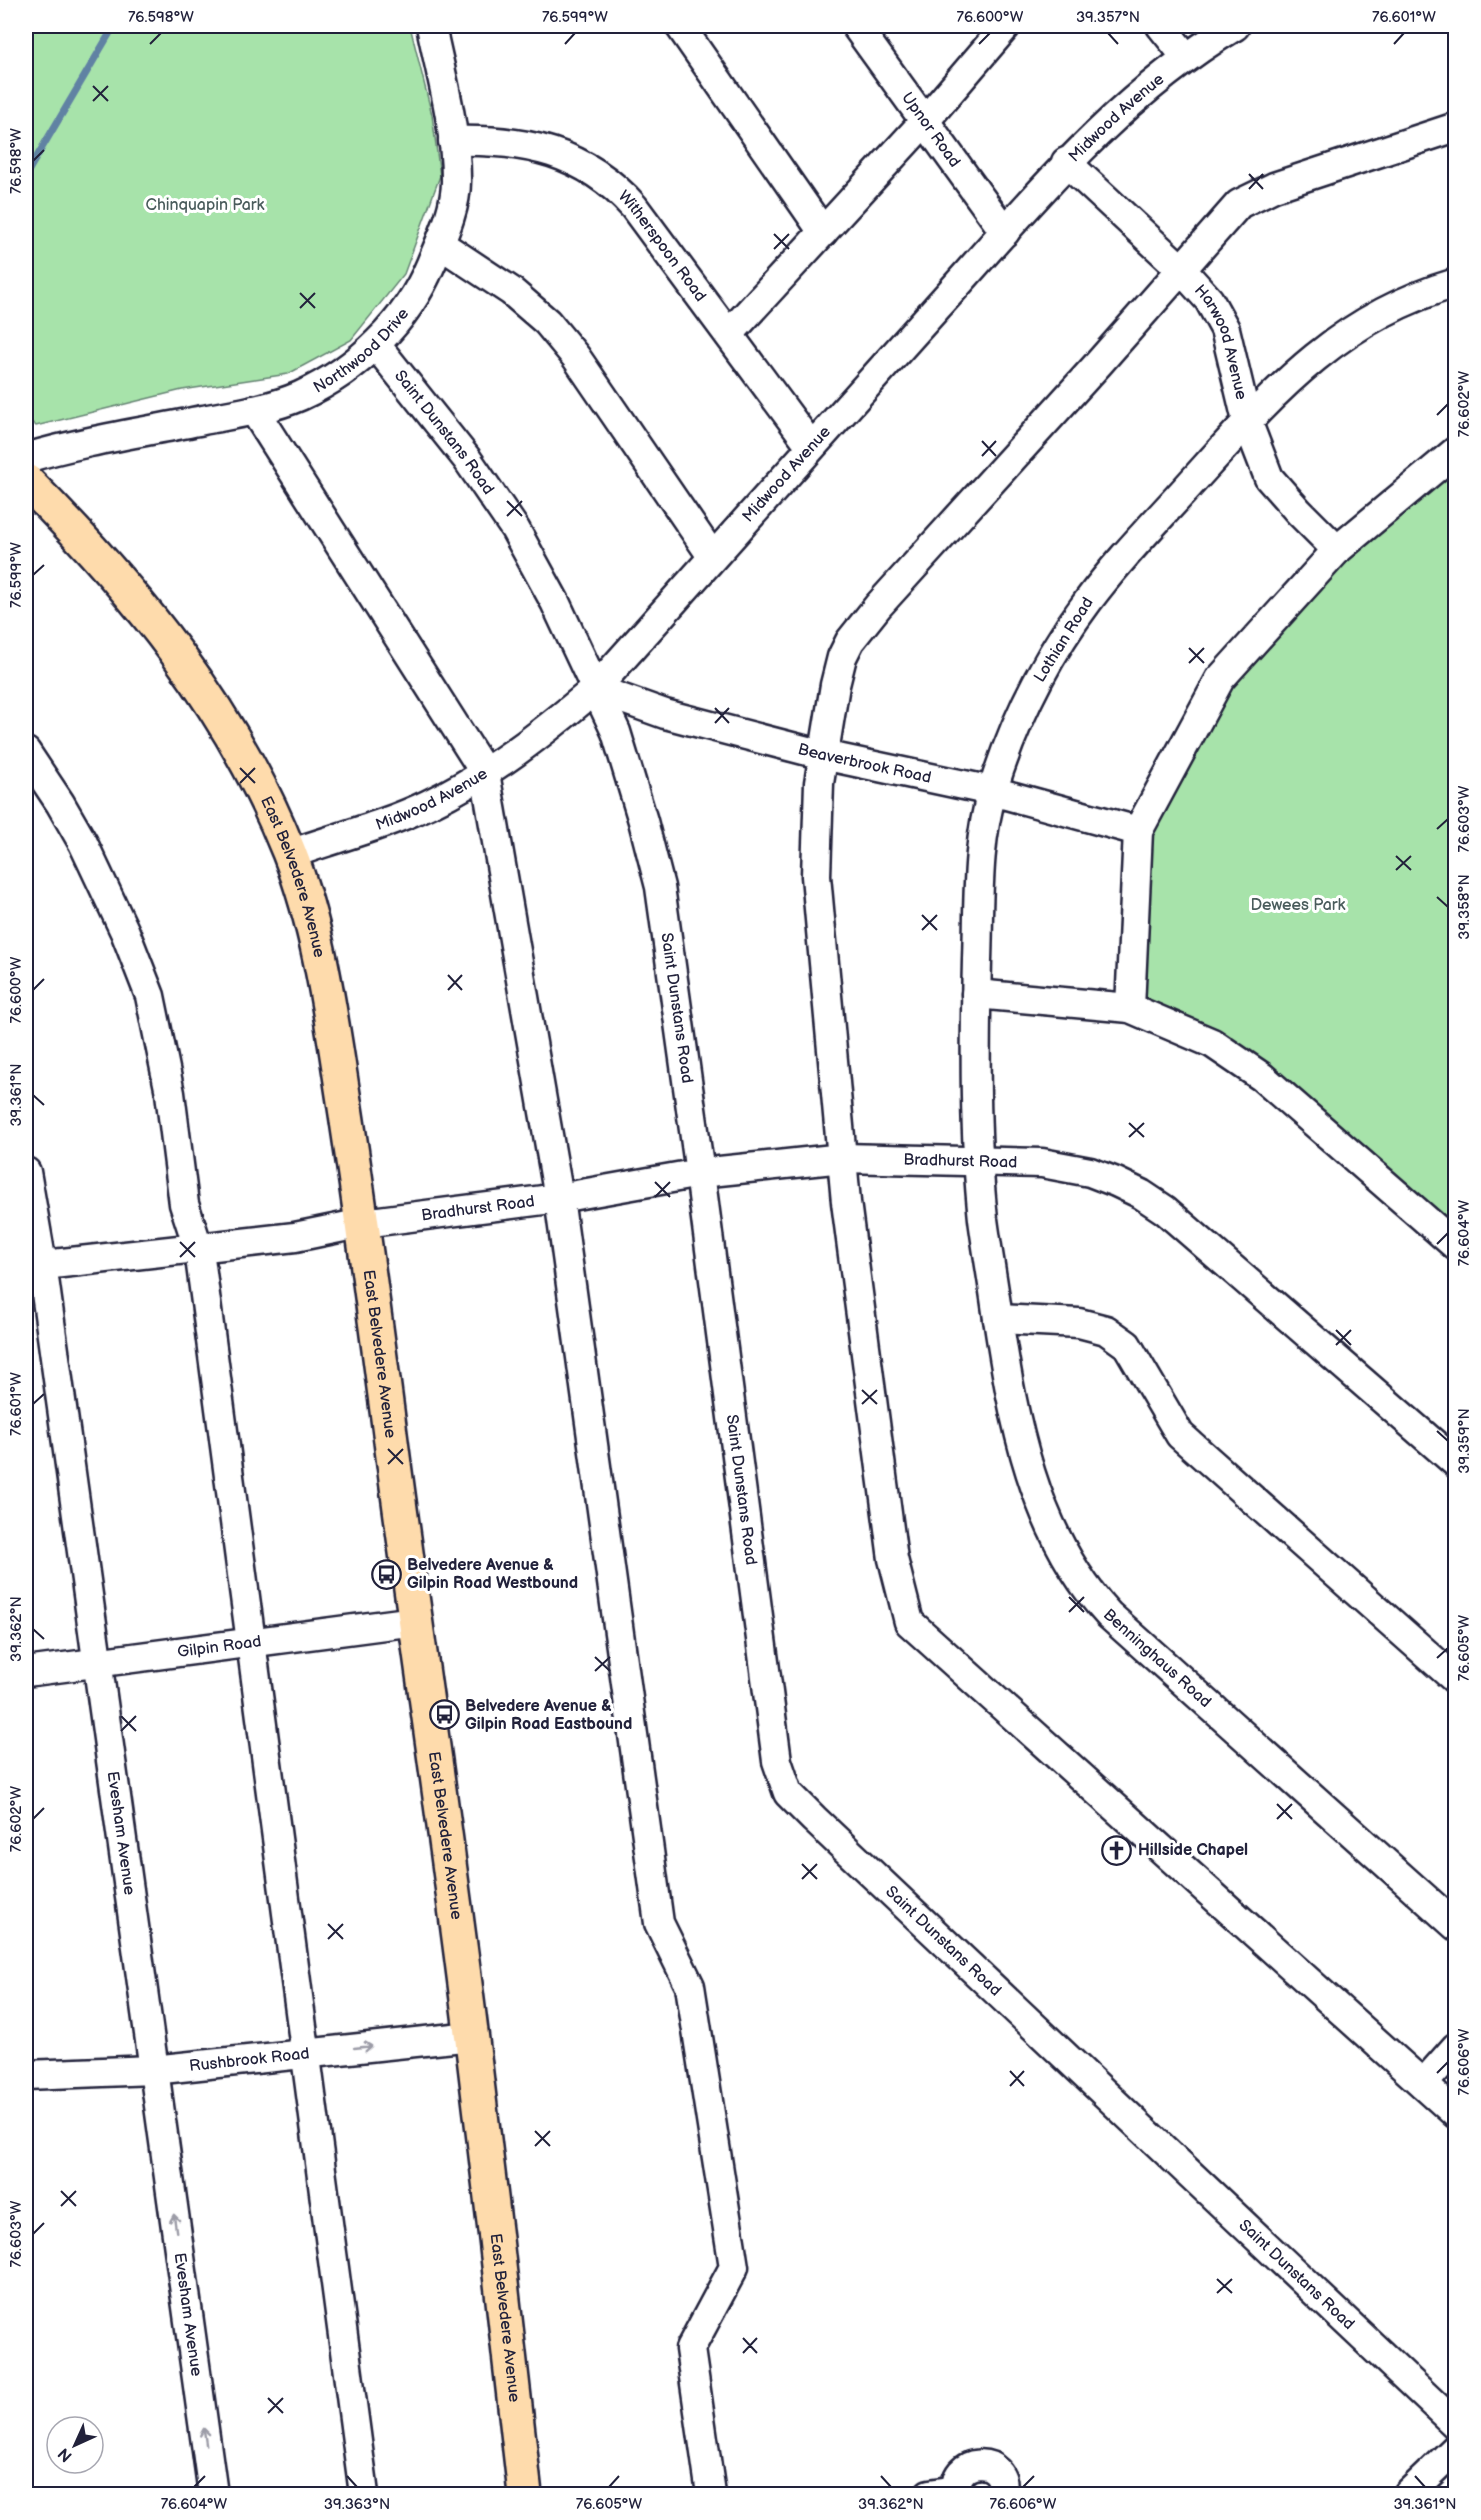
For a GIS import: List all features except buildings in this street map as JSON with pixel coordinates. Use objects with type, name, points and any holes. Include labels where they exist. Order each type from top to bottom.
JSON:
[{"type":"main road","name":"East Belvedere Avenue","points":[[26,481],[83,538],[183,660],[228,728],[290,854],[316,944],[330,1012],[363,1223],[472,2036],[525,2494]]},
{"type":"street","name":"Northwood Drive","points":[[26,458],[254,410],[299,396],[334,376],[376,345],[412,304],[440,244],[451,211],[456,180],[453,141],[431,26]]},
{"type":"street","points":[[680,26],[823,232]]},
{"type":"street","name":"Upnor Road","points":[[856,26],[1005,232]]},
{"type":"street","points":[[729,334],[924,122],[1006,26]]},
{"type":"street","points":[[1161,26],[1186,57]]},
{"type":"street","name":"Midwood Avenue","points":[[290,854],[427,805],[484,773],[533,741],[595,689],[1066,162],[1155,81],[1186,57],[1235,26]]},
{"type":"street","points":[[1455,127],[1274,187],[1239,204],[1180,268],[1099,363],[878,606],[850,641],[842,657],[835,685],[823,755],[816,876],[846,1202],[893,1559],[909,1622],[1455,2114]]},
{"type":"street","name":"Witherspoon Road","points":[[453,141],[493,140],[548,150],[594,171],[616,187],[634,207],[811,446]]},
{"type":"street","name":"Harwood Avenue","points":[[1066,162],[1180,268],[1209,300],[1225,329],[1247,421],[1269,478],[1337,550]]},
{"type":"street","points":[[440,244],[511,291],[547,322],[576,357],[712,556]]},
{"type":"street","name":"Lothian Road","points":[[978,1162],[976,994],[981,852],[992,791],[1012,735],[1034,688],[1086,603],[1247,421],[1300,367],[1345,333],[1391,306],[1455,283]]},
{"type":"street","name":"Saint Dunstans Road","points":[[376,345],[467,459],[514,529],[555,602],[616,732],[660,887],[777,1761],[788,1793],[901,1904],[1176,2159],[1455,2425]]},
{"type":"street","points":[[254,410],[484,773],[559,1198],[658,1923],[690,1986],[734,2267],[690,2349],[711,2494]]},
{"type":"street","points":[[1130,1008],[1138,831],[1220,679],[1337,550],[1455,451]]},
{"type":"street","name":"Beaverbrook Road","points":[[595,689],[665,714],[823,755],[992,791],[1138,831]]},
{"type":"street","points":[[26,752],[83,843],[125,932],[150,996],[170,1093],[184,1204],[199,1250],[253,1642],[304,2054],[364,2494]]},
{"type":"street","points":[[976,994],[1130,1008],[1212,1043],[1262,1077],[1455,1246]]},
{"type":"street","name":"Bradhurst Road","points":[[34,1266],[199,1250],[295,1237],[363,1223],[559,1198],[700,1173],[843,1158],[1042,1163],[1090,1172],[1141,1194],[1190,1230],[1455,1463]]},
{"type":"street","name":"Benninghaus Road","points":[[978,1162],[983,1221],[998,1319],[1023,1453],[1056,1539],[1086,1589],[1118,1623],[1455,1926]]},
{"type":"street","name":"Evesham Avenue","points":[[26,1172],[34,1266],[98,1663],[213,2494]]},
{"type":"street","points":[[998,1319],[1079,1323],[1106,1330],[1127,1345],[1180,1435],[1455,1680]]},
{"type":"street","name":"Gilpin Road","points":[[26,1672],[415,1622]]},
{"type":"street","name":"Rushbrook Road","points":[[26,2075],[153,2070],[472,2036]]},
{"type":"street","points":[[1423,2084],[1455,2047]]},
{"type":"street","points":[[1408,2494],[1455,2448]]},
{"type":"street","points":[[929,2494],[958,2492],[960,2475],[965,2469],[971,2465],[986,2464],[993,2468],[1002,2480],[1002,2494]]},
{"type":"green space","name":"Chinquapin Park","points":[[26,26],[410,26],[432,115],[440,176],[404,274],[351,340],[288,374],[182,390],[36,426],[26,417]]},
{"type":"green space","name":"Dewees Park","points":[[1455,462],[1455,1236],[1149,1011],[1138,991],[1145,837],[1226,684],[1342,556]]},
{"type":"waterway","points":[[26,175],[114,26]]},
{"type":"place","name":"Belvedere Avenue & Gilpin Road Westbound","points":[[386,1574]]},
{"type":"place","name":"Belvedere Avenue & Gilpin Road Eastbound","points":[[444,1715]]},
{"type":"place","name":"Hillside Chapel","points":[[1117,1850]]}]
